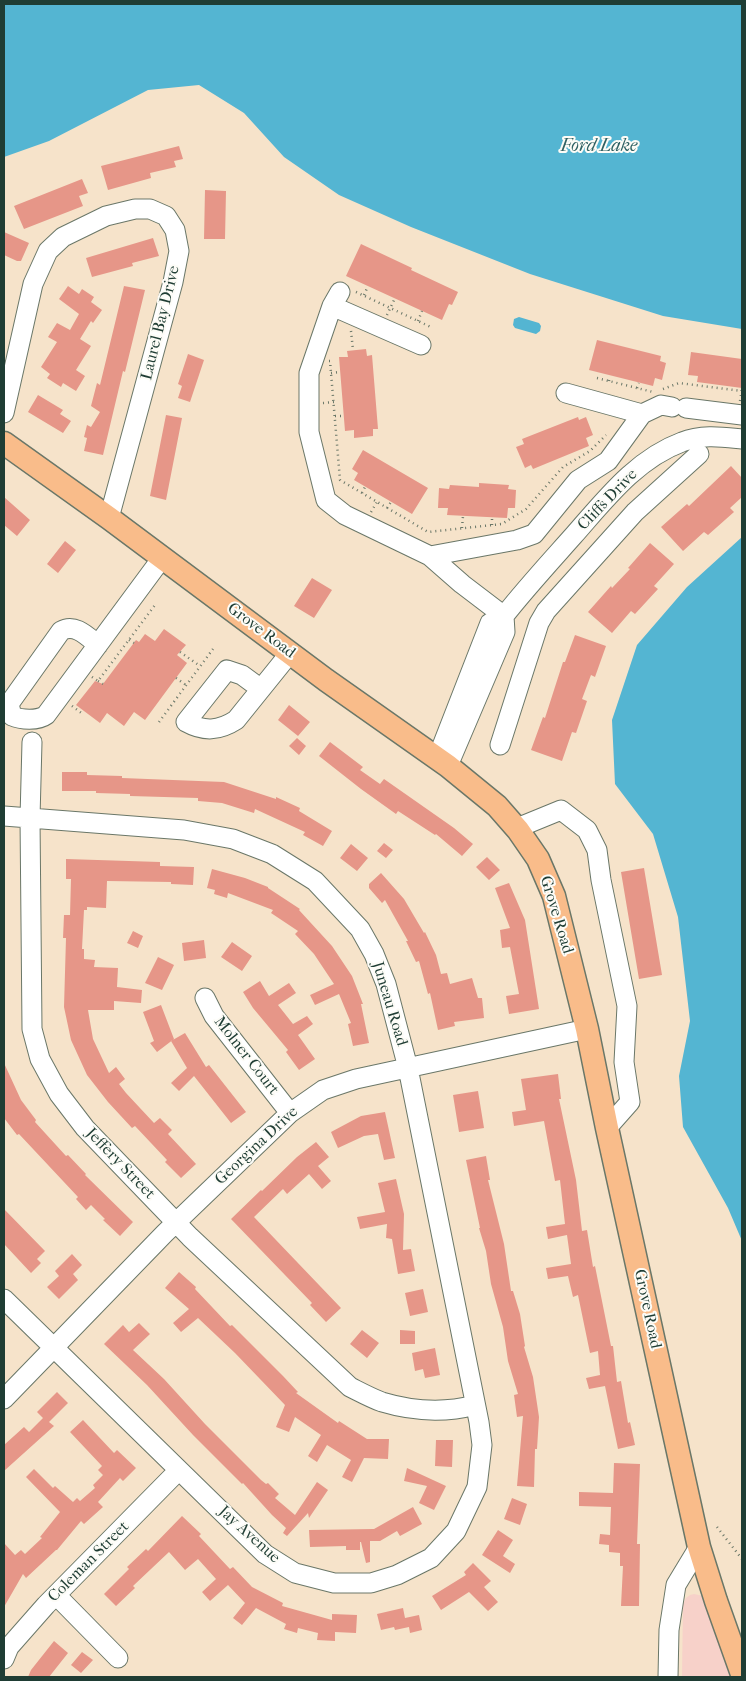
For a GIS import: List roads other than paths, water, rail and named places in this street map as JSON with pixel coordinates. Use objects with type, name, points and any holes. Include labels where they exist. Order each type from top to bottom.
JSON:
[{"type":"main road","name":"Grove Road","points":[[4,443],[442,762],[497,806],[517,828],[538,859],[554,896],[588,1029],[607,1128],[699,1547],[742,1674]]},
{"type":"street","name":"Laurel Bay Drive","points":[[4,413],[33,284],[48,251],[63,237],[106,216],[135,209],[150,209],[166,216],[175,230],[179,251],[173,282],[109,518]]},
{"type":"street","points":[[421,345],[342,296],[309,373],[309,432],[326,500],[345,515],[430,556],[462,584],[504,616],[506,632],[442,762]]},
{"type":"street","points":[[566,393],[642,414]]},
{"type":"street","points":[[430,556],[517,540],[534,534],[578,480],[608,461],[642,414],[661,406],[742,414]]},
{"type":"street","name":"Cliffs Drive","points":[[504,616],[614,490],[653,456],[682,442],[712,436],[742,439]]},
{"type":"street","points":[[500,745],[540,623],[546,611],[634,512],[699,454]]},
{"type":"street","points":[[614,490],[634,512]]},
{"type":"street","points":[[534,534],[557,554]]},
{"type":"street","points":[[98,645],[75,628],[68,627],[61,631],[9,704],[12,716],[41,719],[46,716],[162,558]]},
{"type":"street","points":[[523,593],[546,611]]},
{"type":"street","points":[[261,689],[290,653]]},
{"type":"street","name":"Jeffery Street","points":[[32,742],[30,818],[32,1029],[40,1059],[59,1094],[85,1128],[190,1236],[350,1387],[382,1402],[425,1410],[464,1408],[475,1405]]},
{"type":"street","points":[[517,828],[561,810],[587,830],[597,850],[601,880],[627,1006],[624,1062],[630,1102],[607,1128]]},
{"type":"street","name":"Juneau Road","points":[[4,816],[184,830],[233,839],[272,854],[315,881],[360,929],[374,954],[386,984],[408,1068],[475,1405]]},
{"type":"street","name":"Molner Court","points":[[205,998],[214,1016],[290,1113]]},
{"type":"street","name":"Georgina Drive","points":[[4,1398],[165,1232],[178,1222],[290,1113],[323,1090],[356,1079],[588,1029]]},
{"type":"street","name":"Jay Avenue","points":[[4,1299],[265,1554],[295,1573],[334,1583],[371,1583],[397,1575],[432,1558],[456,1531],[477,1488],[482,1445],[475,1405]]},
{"type":"street","name":"Coleman Street","points":[[4,1659],[10,1647],[56,1594],[179,1470]]},
{"type":"street","points":[[668,1677],[669,1630],[676,1585],[699,1547]]},
{"type":"street","points":[[56,1594],[118,1658]]},
{"type":"water","name":"Ford Lake","points":[[4,4],[742,4],[742,329],[663,316],[530,274],[411,227],[339,195],[284,157],[244,113],[199,85],[148,90],[49,141],[4,157]]},
{"type":"water","points":[[519,317],[539,323],[541,326],[540,331],[536,334],[515,328],[513,325],[514,319]]},
{"type":"water","points":[[742,537],[742,1241],[728,1208],[683,1127],[679,1076],[690,1021],[678,917],[653,834],[615,784],[612,720],[637,645],[687,587]]}]
